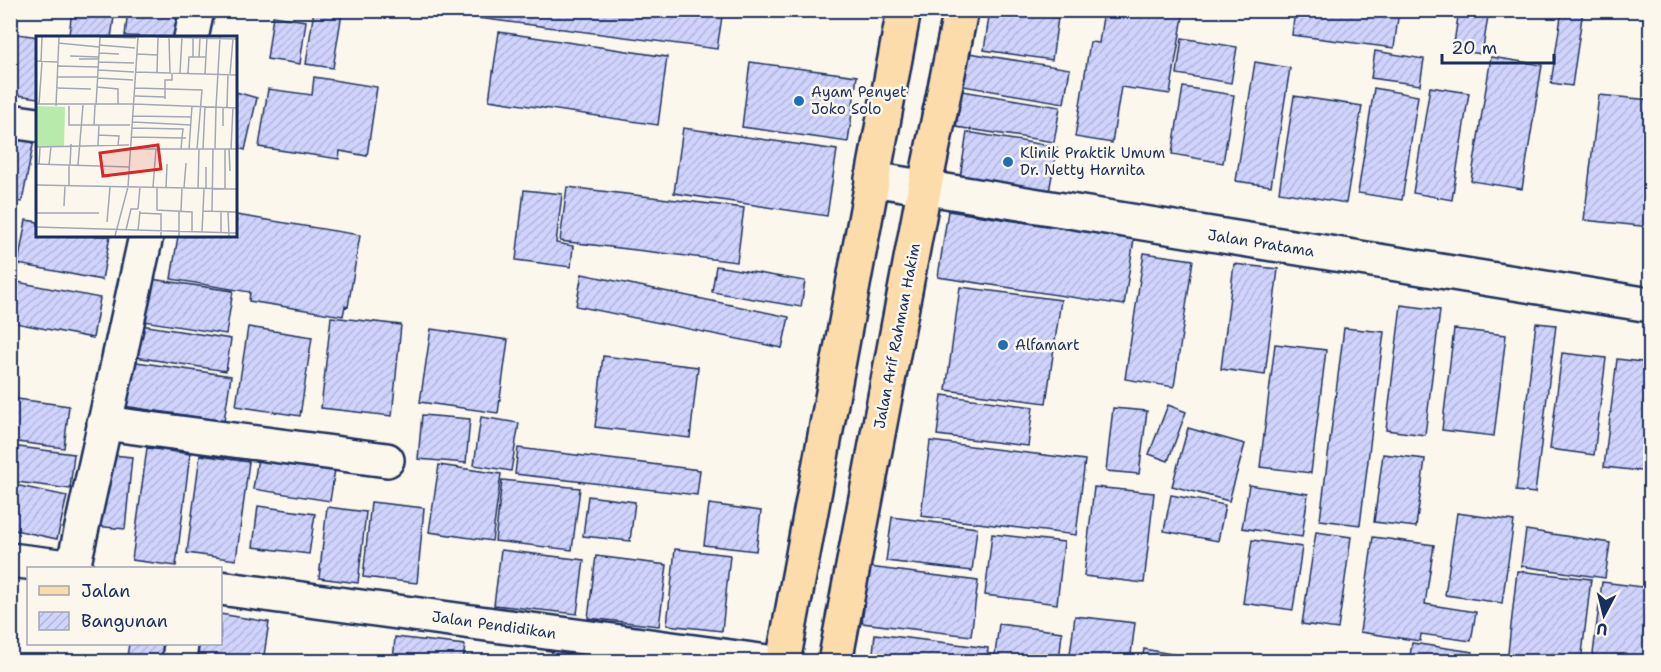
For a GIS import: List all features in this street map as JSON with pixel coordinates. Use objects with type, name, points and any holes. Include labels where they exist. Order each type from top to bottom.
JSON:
[{"type":"main road","points":[[783,662],[904,10]]},
{"type":"main road","name":"Jalan Arif Rahman Hakim","points":[[835,662],[924,190],[961,10]]},
{"type":"street","points":[[191,36],[197,10]]},
{"type":"street","points":[[10,121],[36,125]]},
{"type":"street","name":"Jalan Pratama","points":[[872,179],[924,190],[1650,304]]},
{"type":"street","points":[[75,567],[104,423],[146,237]]},
{"type":"street","points":[[104,423],[387,460]]},
{"type":"street","points":[[10,560],[67,567]]},
{"type":"street","name":"Jalan Pendidikan","points":[[222,588],[768,662]]},
{"type":"street","points":[[179,662],[181,645]]},
{"type":"building","points":[[72,10],[115,10],[111,36],[69,35]]},
{"type":"building","points":[[128,10],[177,10],[174,36],[125,36]]},
{"type":"building","points":[[314,10],[342,13],[333,68],[306,64]]},
{"type":"building","points":[[447,10],[723,10],[717,49],[447,14]]},
{"type":"building","points":[[990,10],[1058,18],[1052,60],[984,50]]},
{"type":"building","points":[[1104,10],[1184,10],[1170,94],[1121,87],[1112,143],[1075,137],[1090,42],[1099,43]]},
{"type":"building","points":[[1295,10],[1399,10],[1394,48],[1292,35]]},
{"type":"building","points":[[1459,10],[1489,10],[1482,54],[1453,50]]},
{"type":"building","points":[[1562,10],[1583,10],[1572,86],[1551,83]]},
{"type":"building","points":[[273,16],[306,21],[300,64],[267,59]]},
{"type":"building","points":[[499,32],[667,57],[658,125],[489,100]]},
{"type":"building","points":[[10,33],[36,37],[36,98],[10,94]]},
{"type":"building","points":[[1182,38],[1237,47],[1231,83],[1177,74]]},
{"type":"building","points":[[1375,51],[1424,59],[1420,85],[1371,78]]},
{"type":"building","points":[[969,53],[1070,69],[1064,103],[963,86]]},
{"type":"building","points":[[1491,57],[1542,65],[1522,189],[1471,181]]},
{"type":"building","name":"Ayam Penyet Joko Solo","points":[[750,62],[857,76],[848,142],[742,127]]},
{"type":"building","points":[[1255,62],[1290,68],[1271,186],[1236,181]]},
{"type":"building","points":[[314,77],[377,87],[367,156],[340,151],[339,159],[259,147],[268,89],[312,95]]},
{"type":"building","points":[[1183,87],[1234,95],[1223,163],[1172,154]]},
{"type":"building","points":[[1430,87],[1469,93],[1452,200],[1413,193]]},
{"type":"building","points":[[1374,88],[1418,96],[1402,200],[1358,193]]},
{"type":"building","points":[[962,91],[1060,107],[1054,142],[956,127]]},
{"type":"building","points":[[237,92],[257,98],[245,150],[237,147]]},
{"type":"building","points":[[1599,95],[1650,100],[1650,227],[1584,220]]},
{"type":"building","points":[[1294,96],[1362,106],[1346,203],[1279,192]]},
{"type":"building","points":[[683,128],[837,150],[827,216],[674,193]]},
{"type":"building","points":[[10,130],[35,135],[22,202],[10,200]]},
{"type":"building","name":"Klinik Praktik Umum Dr. Netty Harnita","points":[[967,132],[1057,147],[1049,192],[960,178]]},
{"type":"building","points":[[567,187],[744,208],[737,262],[560,241]]},
{"type":"building","points":[[524,190],[562,194],[556,243],[573,246],[571,267],[516,260]]},
{"type":"building","points":[[948,211],[1134,239],[1124,305],[938,277]]},
{"type":"building","points":[[237,215],[360,235],[348,307],[345,306],[343,316],[249,301],[250,292],[171,279],[178,237],[237,237]]},
{"type":"building","points":[[26,220],[36,222],[36,237],[110,237],[102,280],[18,264]]},
{"type":"building","points":[[1144,253],[1193,260],[1174,387],[1125,379]]},
{"type":"building","points":[[1234,264],[1278,269],[1265,375],[1221,369]]},
{"type":"building","points":[[716,266],[805,281],[801,307],[712,292]]},
{"type":"building","points":[[582,274],[789,317],[782,348],[576,306]]},
{"type":"building","points":[[144,278],[233,291],[226,334],[137,320]]},
{"type":"building","points":[[12,281],[100,298],[93,338],[10,322]]},
{"type":"building","name":"Alfamart","points":[[960,287],[1061,300],[1046,403],[946,390]]},
{"type":"building","points":[[1401,305],[1440,310],[1425,435],[1386,430]]},
{"type":"building","points":[[331,317],[401,325],[392,416],[321,408]]},
{"type":"building","points":[[1536,323],[1556,325],[1535,493],[1516,491]]},
{"type":"building","points":[[134,324],[231,339],[226,371],[129,356]]},
{"type":"building","points":[[248,327],[312,337],[300,416],[236,406]]},
{"type":"building","points":[[1344,328],[1384,332],[1360,525],[1320,520]]},
{"type":"building","points":[[431,329],[508,340],[498,413],[420,402]]},
{"type":"building","points":[[1454,329],[1506,335],[1494,436],[1442,430]]},
{"type":"building","points":[[1275,344],[1326,350],[1311,473],[1260,467]]},
{"type":"building","points":[[1562,353],[1606,358],[1594,455],[1550,449]]},
{"type":"building","points":[[603,356],[698,367],[690,438],[595,427]]},
{"type":"building","points":[[1617,359],[1650,363],[1650,472],[1604,467]]},
{"type":"building","points":[[130,361],[231,376],[224,421],[123,406]]},
{"type":"building","points":[[942,395],[1033,407],[1028,446],[937,435]]},
{"type":"building","points":[[10,398],[69,406],[64,448],[10,441]]},
{"type":"building","points":[[1168,405],[1186,412],[1168,461],[1149,454]]},
{"type":"building","points":[[1113,408],[1147,411],[1139,474],[1106,471]]},
{"type":"building","points":[[422,415],[470,419],[466,463],[418,459]]},
{"type":"building","points":[[481,417],[519,423],[511,471],[474,465]]},
{"type":"building","points":[[1188,428],[1245,444],[1229,501],[1172,486]]},
{"type":"building","points":[[930,441],[1085,460],[1076,535],[921,516]]},
{"type":"building","points":[[11,446],[74,454],[70,489],[10,481]]},
{"type":"building","points":[[147,448],[190,454],[176,566],[132,560]]},
{"type":"building","points":[[518,448],[700,470],[697,495],[515,474]]},
{"type":"building","points":[[259,452],[336,463],[330,501],[253,489]]},
{"type":"building","points":[[102,454],[132,457],[125,529],[95,526]]},
{"type":"building","points":[[1383,454],[1425,459],[1416,527],[1374,522]]},
{"type":"building","points":[[200,455],[249,462],[236,560],[187,553]]},
{"type":"building","points":[[439,465],[501,474],[492,541],[429,532]]},
{"type":"building","points":[[502,480],[580,488],[572,550],[495,541]]},
{"type":"building","points":[[10,484],[67,496],[57,539],[10,529]]},
{"type":"building","points":[[1249,485],[1308,494],[1302,537],[1242,528]]},
{"type":"building","points":[[1094,487],[1154,493],[1144,583],[1084,576]]},
{"type":"building","points":[[1171,495],[1225,505],[1218,541],[1164,531]]},
{"type":"building","points":[[588,496],[635,502],[630,541],[583,536]]},
{"type":"building","points":[[371,502],[424,508],[417,583],[363,577]]},
{"type":"building","points":[[709,504],[761,511],[756,551],[704,545]]},
{"type":"building","points":[[258,506],[315,514],[309,554],[253,547]]},
{"type":"building","points":[[327,507],[366,512],[358,583],[319,578]]},
{"type":"building","points":[[1457,513],[1514,521],[1502,603],[1445,595]]},
{"type":"building","points":[[892,517],[977,528],[972,571],[886,561]]},
{"type":"building","points":[[1526,530],[1610,543],[1605,578],[1521,566]]},
{"type":"building","points":[[1316,532],[1351,537],[1338,629],[1302,624]]},
{"type":"building","points":[[992,534],[1064,542],[1057,604],[985,595]]},
{"type":"building","points":[[1373,537],[1434,545],[1425,604],[1476,612],[1471,641],[1421,634],[1420,641],[1360,632]]},
{"type":"building","points":[[1252,540],[1302,547],[1293,610],[1243,603]]},
{"type":"building","points":[[675,549],[730,555],[722,631],[667,625]]},
{"type":"building","points":[[501,550],[584,560],[577,614],[494,605]]},
{"type":"building","points":[[596,556],[667,565],[659,626],[588,618]]},
{"type":"building","points":[[869,567],[978,581],[971,636],[862,623]]},
{"type":"building","points":[[1517,571],[1591,579],[1581,662],[1507,662]]},
{"type":"building","points":[[1602,582],[1650,588],[1650,662],[1592,662]]},
{"type":"building","points":[[222,614],[269,622],[263,662],[193,662],[196,645],[222,645]]},
{"type":"building","points":[[1075,616],[1135,623],[1130,662],[1069,662]]},
{"type":"building","points":[[999,624],[1062,632],[1059,662],[994,662]]},
{"type":"building","points":[[875,634],[988,648],[987,662],[872,662]]},
{"type":"building","points":[[395,637],[465,645],[463,662],[393,662]]},
{"type":"building","points":[[1412,643],[1473,652],[1472,662],[1409,662]]},
{"type":"building","points":[[129,645],[177,645],[174,662],[126,662]]},
{"type":"building","points":[[1144,649],[1215,662],[1142,662]]},
{"type":"building","points":[[552,650],[644,662],[551,662]]},
{"type":"building","points":[[467,656],[515,662],[466,662]]},
{"type":"place","name":"Ayam Penyet Joko Solo","points":[[799,101]]},
{"type":"place","name":"Klinik Praktik Umum Dr. Netty Harnita","points":[[1008,162]]},
{"type":"place","name":"Alfamart","points":[[1003,345]]}]
